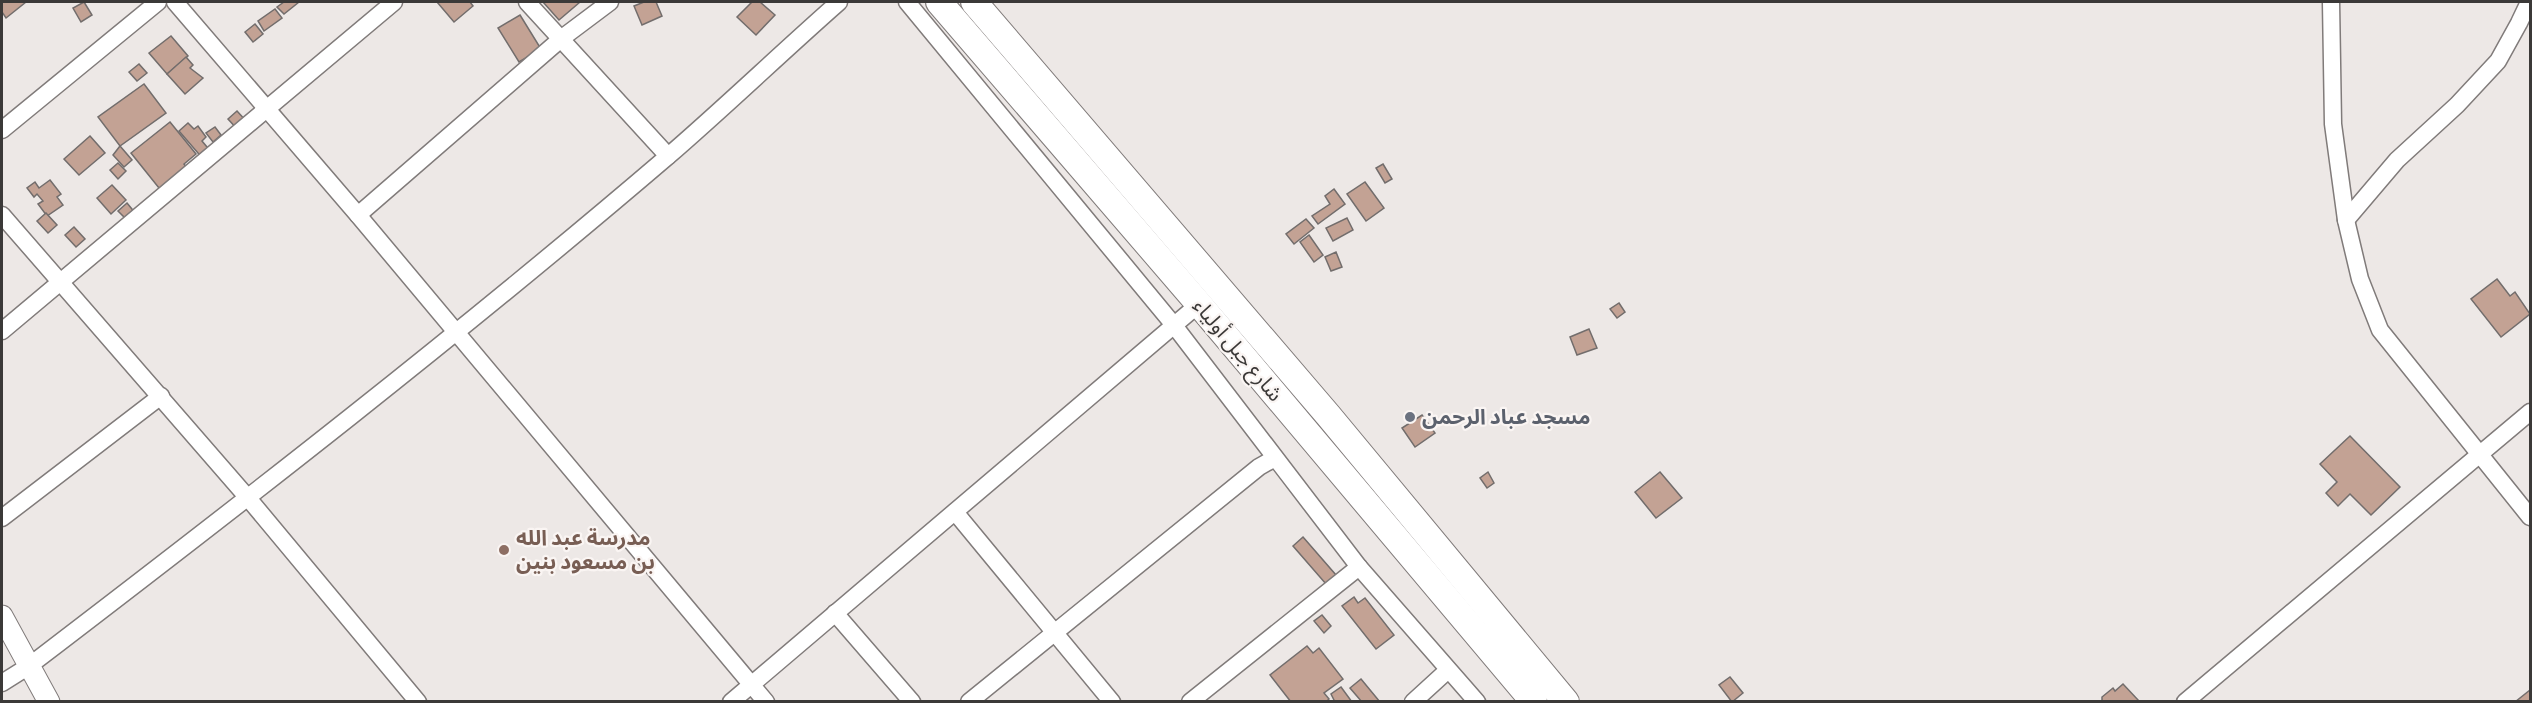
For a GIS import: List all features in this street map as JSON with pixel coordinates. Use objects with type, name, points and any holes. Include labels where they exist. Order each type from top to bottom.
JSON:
[{"type":"main road","name":"شارع جبل أولياء","points":[[939,2],[1199,304],[1534,702]]},
{"type":"main road","name":"شارع جبل أولياء","points":[[974,2],[1328,415],[1566,702]]},
{"type":"street","points":[[2,130],[158,2]]},
{"type":"street","points":[[175,2],[358,214],[766,702]]},
{"type":"street","points":[[2,331],[394,2]]},
{"type":"street","points":[[527,2],[668,156]]},
{"type":"street","points":[[358,214],[562,38],[610,2]]},
{"type":"street","points":[[2,683],[29,666],[248,498],[456,331],[668,156],[839,2]]},
{"type":"street","points":[[907,2],[1173,324],[1359,567],[1477,702]]},
{"type":"street","points":[[2331,2],[2333,124],[2346,220],[2360,279],[2380,330],[2530,517]]},
{"type":"street","points":[[2346,220],[2397,160],[2457,105],[2498,61],[2529,2]]},
{"type":"street","points":[[2,216],[59,284],[161,396],[417,702]]},
{"type":"street","points":[[731,702],[1199,304]]},
{"type":"street","points":[[2,518],[161,396]]},
{"type":"street","points":[[2185,702],[2530,412]]},
{"type":"street","points":[[969,702],[1259,467],[1275,458]]},
{"type":"street","points":[[955,512],[1112,702]]},
{"type":"street","points":[[1190,702],[1359,567]]},
{"type":"street","points":[[835,613],[912,702]]},
{"type":"street","points":[[2,616],[48,702]]},
{"type":"street","points":[[1413,702],[1448,670]]},
{"type":"building","points":[[2,2],[26,2],[6,18],[2,12]]},
{"type":"building","points":[[84,2],[92,15],[81,22],[73,8]]},
{"type":"building","points":[[284,2],[299,2],[284,14],[277,7]]},
{"type":"building","points":[[437,2],[470,2],[473,6],[454,22]]},
{"type":"building","points":[[543,2],[580,2],[559,20]]},
{"type":"building","points":[[644,2],[656,2],[662,16],[642,25],[634,6]]},
{"type":"building","points":[[752,2],[760,2],[775,15],[756,35],[737,17]]},
{"type":"building","points":[[275,9],[282,18],[264,31],[258,21]]},
{"type":"building","points":[[520,15],[541,49],[519,62],[498,28]]},
{"type":"building","points":[[255,24],[263,34],[253,42],[245,32]]},
{"type":"building","points":[[171,36],[188,56],[167,74],[149,53]]},
{"type":"building","points":[[186,57],[193,65],[190,68],[203,78],[185,94],[167,74]]},
{"type":"building","points":[[139,64],[147,73],[137,81],[129,72]]},
{"type":"building","points":[[144,84],[166,113],[120,146],[98,117]]},
{"type":"building","points":[[237,111],[247,122],[238,130],[228,119]]},
{"type":"building","points":[[170,122],[196,154],[184,164],[190,172],[163,193],[131,153]]},
{"type":"building","points":[[188,123],[194,129],[198,126],[206,137],[202,141],[212,153],[204,160],[179,131]]},
{"type":"building","points":[[215,127],[221,135],[213,142],[206,133]]},
{"type":"building","points":[[90,136],[105,153],[79,175],[64,159]]},
{"type":"building","points":[[120,146],[132,160],[124,167],[113,155]]},
{"type":"building","points":[[118,163],[126,171],[118,179],[110,170]]},
{"type":"building","points":[[1383,164],[1392,179],[1385,183],[1376,168]]},
{"type":"building","points":[[50,180],[61,194],[57,197],[63,205],[47,216],[38,204],[43,201],[37,194],[34,197],[27,188],[35,182],[39,188]]},
{"type":"building","points":[[1365,182],[1384,208],[1366,221],[1347,194]]},
{"type":"building","points":[[112,185],[126,200],[111,214],[97,198]]},
{"type":"building","points":[[1334,189],[1345,204],[1318,224],[1312,216],[1330,204],[1325,196]]},
{"type":"building","points":[[127,203],[136,214],[128,221],[118,211]]},
{"type":"building","points":[[46,213],[57,225],[48,233],[37,221]]},
{"type":"building","points":[[1347,218],[1353,230],[1333,241],[1326,228]]},
{"type":"building","points":[[1306,219],[1314,228],[1294,244],[1286,234]]},
{"type":"building","points":[[74,227],[85,239],[76,247],[65,235]]},
{"type":"building","points":[[1309,235],[1323,255],[1314,262],[1300,242]]},
{"type":"building","points":[[1336,252],[1342,267],[1331,271],[1325,257]]},
{"type":"building","points":[[2497,279],[2510,296],[2515,292],[2530,314],[2501,337],[2471,299]]},
{"type":"building","points":[[1619,303],[1625,312],[1617,318],[1610,309]]},
{"type":"building","points":[[1589,329],[1597,348],[1577,355],[1570,337]]},
{"type":"building","points":[[1422,415],[1435,433],[1415,447],[1402,428]]},
{"type":"building","points":[[2350,436],[2400,487],[2371,515],[2350,494],[2338,506],[2326,493],[2337,482],[2320,464]]},
{"type":"building","points":[[1488,472],[1494,483],[1487,488],[1480,478]]},
{"type":"building","points":[[1660,472],[1682,498],[1656,518],[1635,492]]},
{"type":"building","points":[[1303,537],[1336,575],[1326,584],[1293,546]]},
{"type":"building","points":[[1354,597],[1358,603],[1365,598],[1394,635],[1376,649],[1342,606]]},
{"type":"building","points":[[1322,615],[1331,626],[1324,633],[1314,621]]},
{"type":"building","points":[[1307,646],[1313,653],[1319,648],[1343,679],[1324,693],[1329,699],[1326,702],[1291,702],[1270,675]]},
{"type":"building","points":[[1730,677],[1743,693],[1732,702],[1719,685]]},
{"type":"building","points":[[1361,679],[1380,702],[1362,702],[1350,688]]},
{"type":"building","points":[[2123,684],[2139,701],[2102,702],[2102,697],[2113,688],[2115,691]]},
{"type":"building","points":[[1341,687],[1352,702],[1335,702],[1331,694]]},
{"type":"building","points":[[2530,690],[2530,702],[2515,702]]},
{"type":"place","name":"مسجد عباد الرحمن","points":[[1410,417]]},
{"type":"place","name":"مدرسة عبد الله بن مسعود بنين","points":[[504,550]]}]
